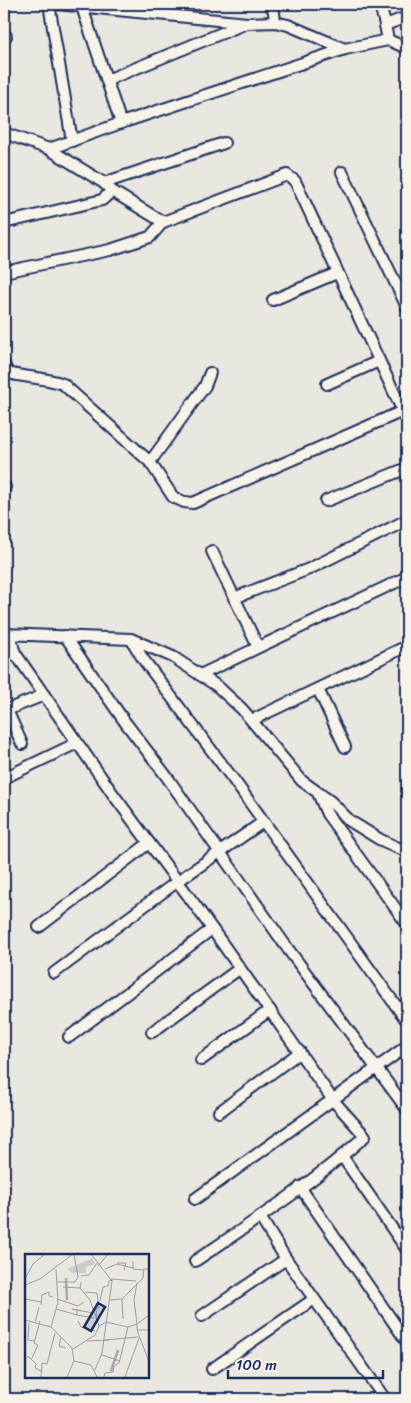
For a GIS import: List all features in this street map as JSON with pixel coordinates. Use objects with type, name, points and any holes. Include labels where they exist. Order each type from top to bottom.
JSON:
[{"type":"street","points":[[49,4],[72,142]]},
{"type":"street","points":[[57,4],[247,23],[275,22],[288,25],[345,49]]},
{"type":"street","points":[[271,4],[275,22]]},
{"type":"street","points":[[380,4],[388,40]]},
{"type":"street","points":[[82,6],[121,123]]},
{"type":"street","points":[[386,25],[407,17]]},
{"type":"street","points":[[107,80],[247,23]]},
{"type":"street","points":[[49,149],[121,123],[345,49],[388,40],[407,48]]},
{"type":"street","points":[[4,133],[49,149],[163,222]]},
{"type":"street","points":[[104,183],[224,142]]},
{"type":"street","points":[[342,172],[407,308]]},
{"type":"street","points":[[4,272],[110,250],[150,237],[163,222],[288,175],[295,181],[405,415],[193,503],[184,502],[173,497],[150,462],[63,384],[52,380],[8,373],[4,365]]},
{"type":"street","points":[[4,223],[102,200],[112,191]]},
{"type":"street","points":[[273,300],[337,273]]},
{"type":"street","points":[[327,384],[379,361]]},
{"type":"street","points":[[150,462],[205,386],[210,373]]},
{"type":"street","points":[[326,501],[407,468]]},
{"type":"street","points":[[234,598],[309,569],[407,520]]},
{"type":"street","points":[[212,551],[258,647]]},
{"type":"street","points":[[200,675],[407,577]]},
{"type":"street","points":[[195,1261],[300,1188],[365,1136],[334,1100],[77,743],[15,653],[6,634],[131,639],[173,657],[217,686],[242,709],[302,781],[330,801],[350,821],[379,840],[407,852]]},
{"type":"street","points":[[65,636],[294,956],[406,1108]]},
{"type":"street","points":[[131,639],[407,1021]]},
{"type":"street","points":[[252,720],[407,646]]},
{"type":"street","points":[[4,658],[15,653]]},
{"type":"street","points":[[318,689],[345,747]]},
{"type":"street","points":[[22,744],[5,711],[44,695]]},
{"type":"street","points":[[4,778],[77,743]]},
{"type":"street","points":[[318,792],[327,814],[407,924]]},
{"type":"street","points":[[54,973],[178,881],[221,853],[263,822]]},
{"type":"street","points":[[39,927],[149,843]]},
{"type":"street","points":[[69,1036],[212,929]]},
{"type":"street","points":[[152,1032],[239,968]]},
{"type":"street","points":[[201,1060],[270,1010]]},
{"type":"street","points":[[195,1199],[407,1046]]},
{"type":"street","points":[[219,1112],[300,1052]]},
{"type":"street","points":[[342,1156],[407,1250]]},
{"type":"street","points":[[300,1188],[407,1342]]},
{"type":"street","points":[[260,1217],[286,1259],[385,1399]]},
{"type":"street","points":[[202,1316],[286,1259]]},
{"type":"street","points":[[212,1369],[314,1299]]}]
